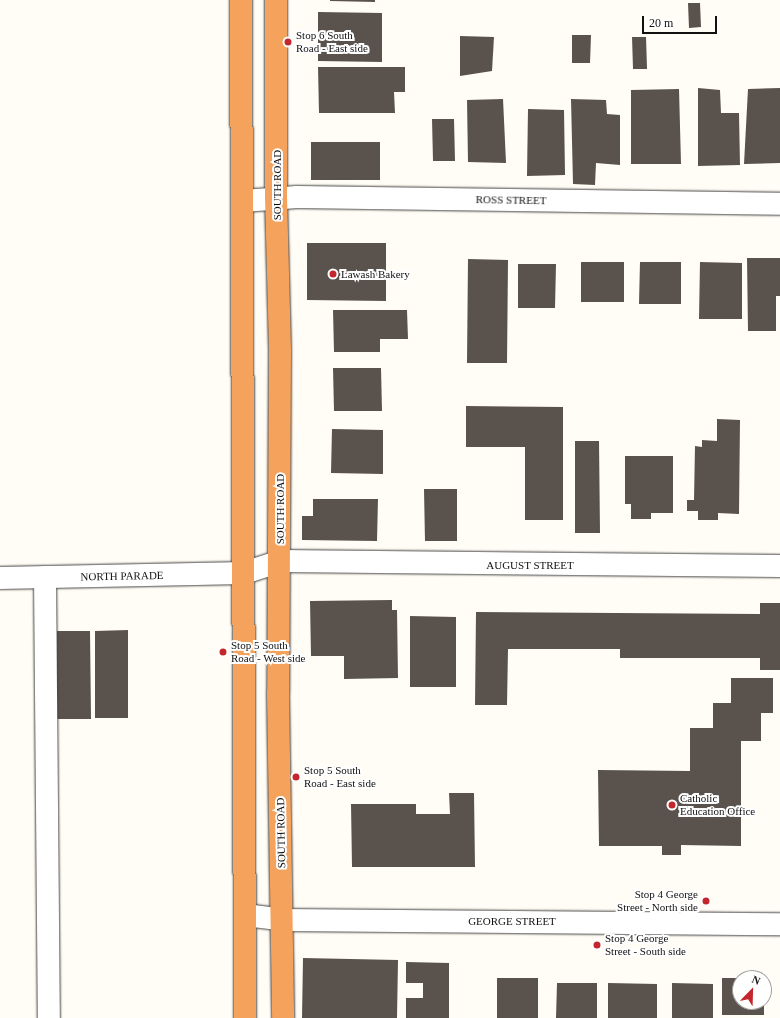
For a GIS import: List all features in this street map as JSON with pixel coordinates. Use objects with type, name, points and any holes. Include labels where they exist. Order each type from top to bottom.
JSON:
[{"type":"highway","points":[[241,0],[243,201],[245,1018]]},
{"type":"highway","name":"SOUTH ROAD","points":[[276,0],[276,197],[280,351],[280,561],[278,693],[282,920],[282,1018]]},
{"type":"street","name":"ROSS STREET","points":[[243,201],[276,197],[780,204]]},
{"type":"street","name":"AUGUST STREET","points":[[244,573],[280,561],[780,566]]},
{"type":"street","name":"NORTH PARADE","points":[[0,578],[244,573]]},
{"type":"street","points":[[45,577],[49,1018]]},
{"type":"street","name":"GEORGE STREET","points":[[245,915],[282,920],[780,924]]},
{"type":"building","points":[[375,0],[375,2],[330,1]]},
{"type":"building","points":[[688,3],[700,3],[701,27],[689,28]]},
{"type":"building","points":[[318,12],[382,13],[382,62],[318,61]]},
{"type":"building","points":[[572,35],[591,35],[590,63],[572,63]]},
{"type":"building","points":[[460,36],[494,37],[492,71],[460,76]]},
{"type":"building","points":[[632,37],[646,37],[647,69],[633,69]]},
{"type":"building","points":[[318,67],[405,67],[405,92],[394,92],[395,113],[319,113]]},
{"type":"building","points":[[698,88],[720,90],[721,113],[739,113],[740,165],[698,166]]},
{"type":"building","points":[[780,88],[780,163],[744,164],[748,89]]},
{"type":"building","points":[[679,89],[681,164],[631,164],[631,90]]},
{"type":"building","points":[[503,99],[506,163],[468,162],[467,100]]},
{"type":"building","points":[[571,99],[606,100],[607,114],[620,115],[620,165],[596,163],[595,185],[573,184]]},
{"type":"building","points":[[528,109],[564,110],[565,175],[527,176]]},
{"type":"building","points":[[432,119],[454,119],[455,161],[433,161]]},
{"type":"building","points":[[311,142],[380,142],[380,180],[311,180]]},
{"type":"building","points":[[307,243],[386,243],[386,301],[307,300]]},
{"type":"building","points":[[747,258],[780,258],[780,296],[776,296],[776,331],[748,331]]},
{"type":"building","points":[[468,259],[508,260],[507,363],[467,363]]},
{"type":"building","points":[[581,262],[624,262],[624,302],[581,302]]},
{"type":"building","points":[[640,262],[681,262],[681,304],[639,304]]},
{"type":"building","points":[[700,262],[742,263],[742,319],[699,319]]},
{"type":"building","points":[[518,264],[556,264],[555,308],[518,308]]},
{"type":"building","points":[[333,310],[407,310],[408,339],[380,339],[380,352],[334,352]]},
{"type":"building","points":[[333,368],[381,368],[382,411],[334,411]]},
{"type":"building","points":[[466,406],[563,407],[563,520],[525,520],[525,447],[466,447]]},
{"type":"building","points":[[717,419],[740,420],[739,514],[718,513],[718,520],[698,520],[698,511],[687,511],[687,500],[694,500],[695,446],[702,447],[702,440],[717,441]]},
{"type":"building","points":[[332,429],[383,430],[383,474],[331,473]]},
{"type":"building","points":[[575,441],[599,441],[600,533],[575,533]]},
{"type":"building","points":[[625,456],[673,456],[673,513],[651,513],[651,519],[631,519],[631,504],[625,504]]},
{"type":"building","points":[[424,489],[457,489],[457,541],[425,541]]},
{"type":"building","points":[[313,499],[378,499],[377,541],[302,540],[302,516],[313,516]]},
{"type":"building","points":[[392,600],[392,610],[397,610],[398,678],[344,679],[344,656],[311,656],[310,601]]},
{"type":"building","points":[[760,603],[780,603],[780,670],[760,670],[760,658],[620,658],[620,649],[508,649],[507,705],[475,705],[476,612],[760,614]]},
{"type":"building","points":[[410,616],[456,617],[456,687],[410,687]]},
{"type":"building","points":[[128,630],[128,718],[95,718],[95,631]]},
{"type":"building","points":[[57,631],[90,631],[91,719],[57,719]]},
{"type":"building","points":[[731,678],[773,678],[773,713],[761,713],[761,741],[741,741],[741,846],[681,845],[681,855],[662,855],[662,846],[599,846],[598,770],[690,771],[690,728],[713,728],[713,703],[731,703]]},
{"type":"building","points":[[449,793],[474,793],[475,867],[352,867],[351,804],[416,804],[416,814],[450,814]]},
{"type":"building","points":[[303,958],[398,960],[397,1018],[302,1018]]},
{"type":"building","points":[[406,962],[449,963],[449,1018],[406,1018],[406,998],[423,998],[423,983],[406,983]]},
{"type":"building","points":[[497,978],[538,978],[538,1018],[497,1018]]},
{"type":"building","points":[[722,978],[732,978],[732,1010],[764,1010],[764,1015],[722,1015]]},
{"type":"building","points":[[557,983],[597,983],[597,1018],[556,1018]]},
{"type":"building","points":[[608,983],[657,984],[657,1018],[608,1018]]},
{"type":"building","points":[[672,983],[713,984],[713,1018],[672,1018]]},
{"type":"place","name":"Stop 6 South Road - East side","points":[[288,42]]},
{"type":"place","name":"Lawash Bakery","points":[[333,274]]},
{"type":"place","name":"Stop 5 South Road - West side","points":[[223,652]]},
{"type":"place","name":"Stop 5 South Road - East side","points":[[296,777]]},
{"type":"place","name":"Catholic Education Office","points":[[672,805]]},
{"type":"place","name":"Stop 4 George Street - North side","points":[[706,901]]},
{"type":"place","name":"Stop 4 George Street - South side","points":[[597,945]]}]
